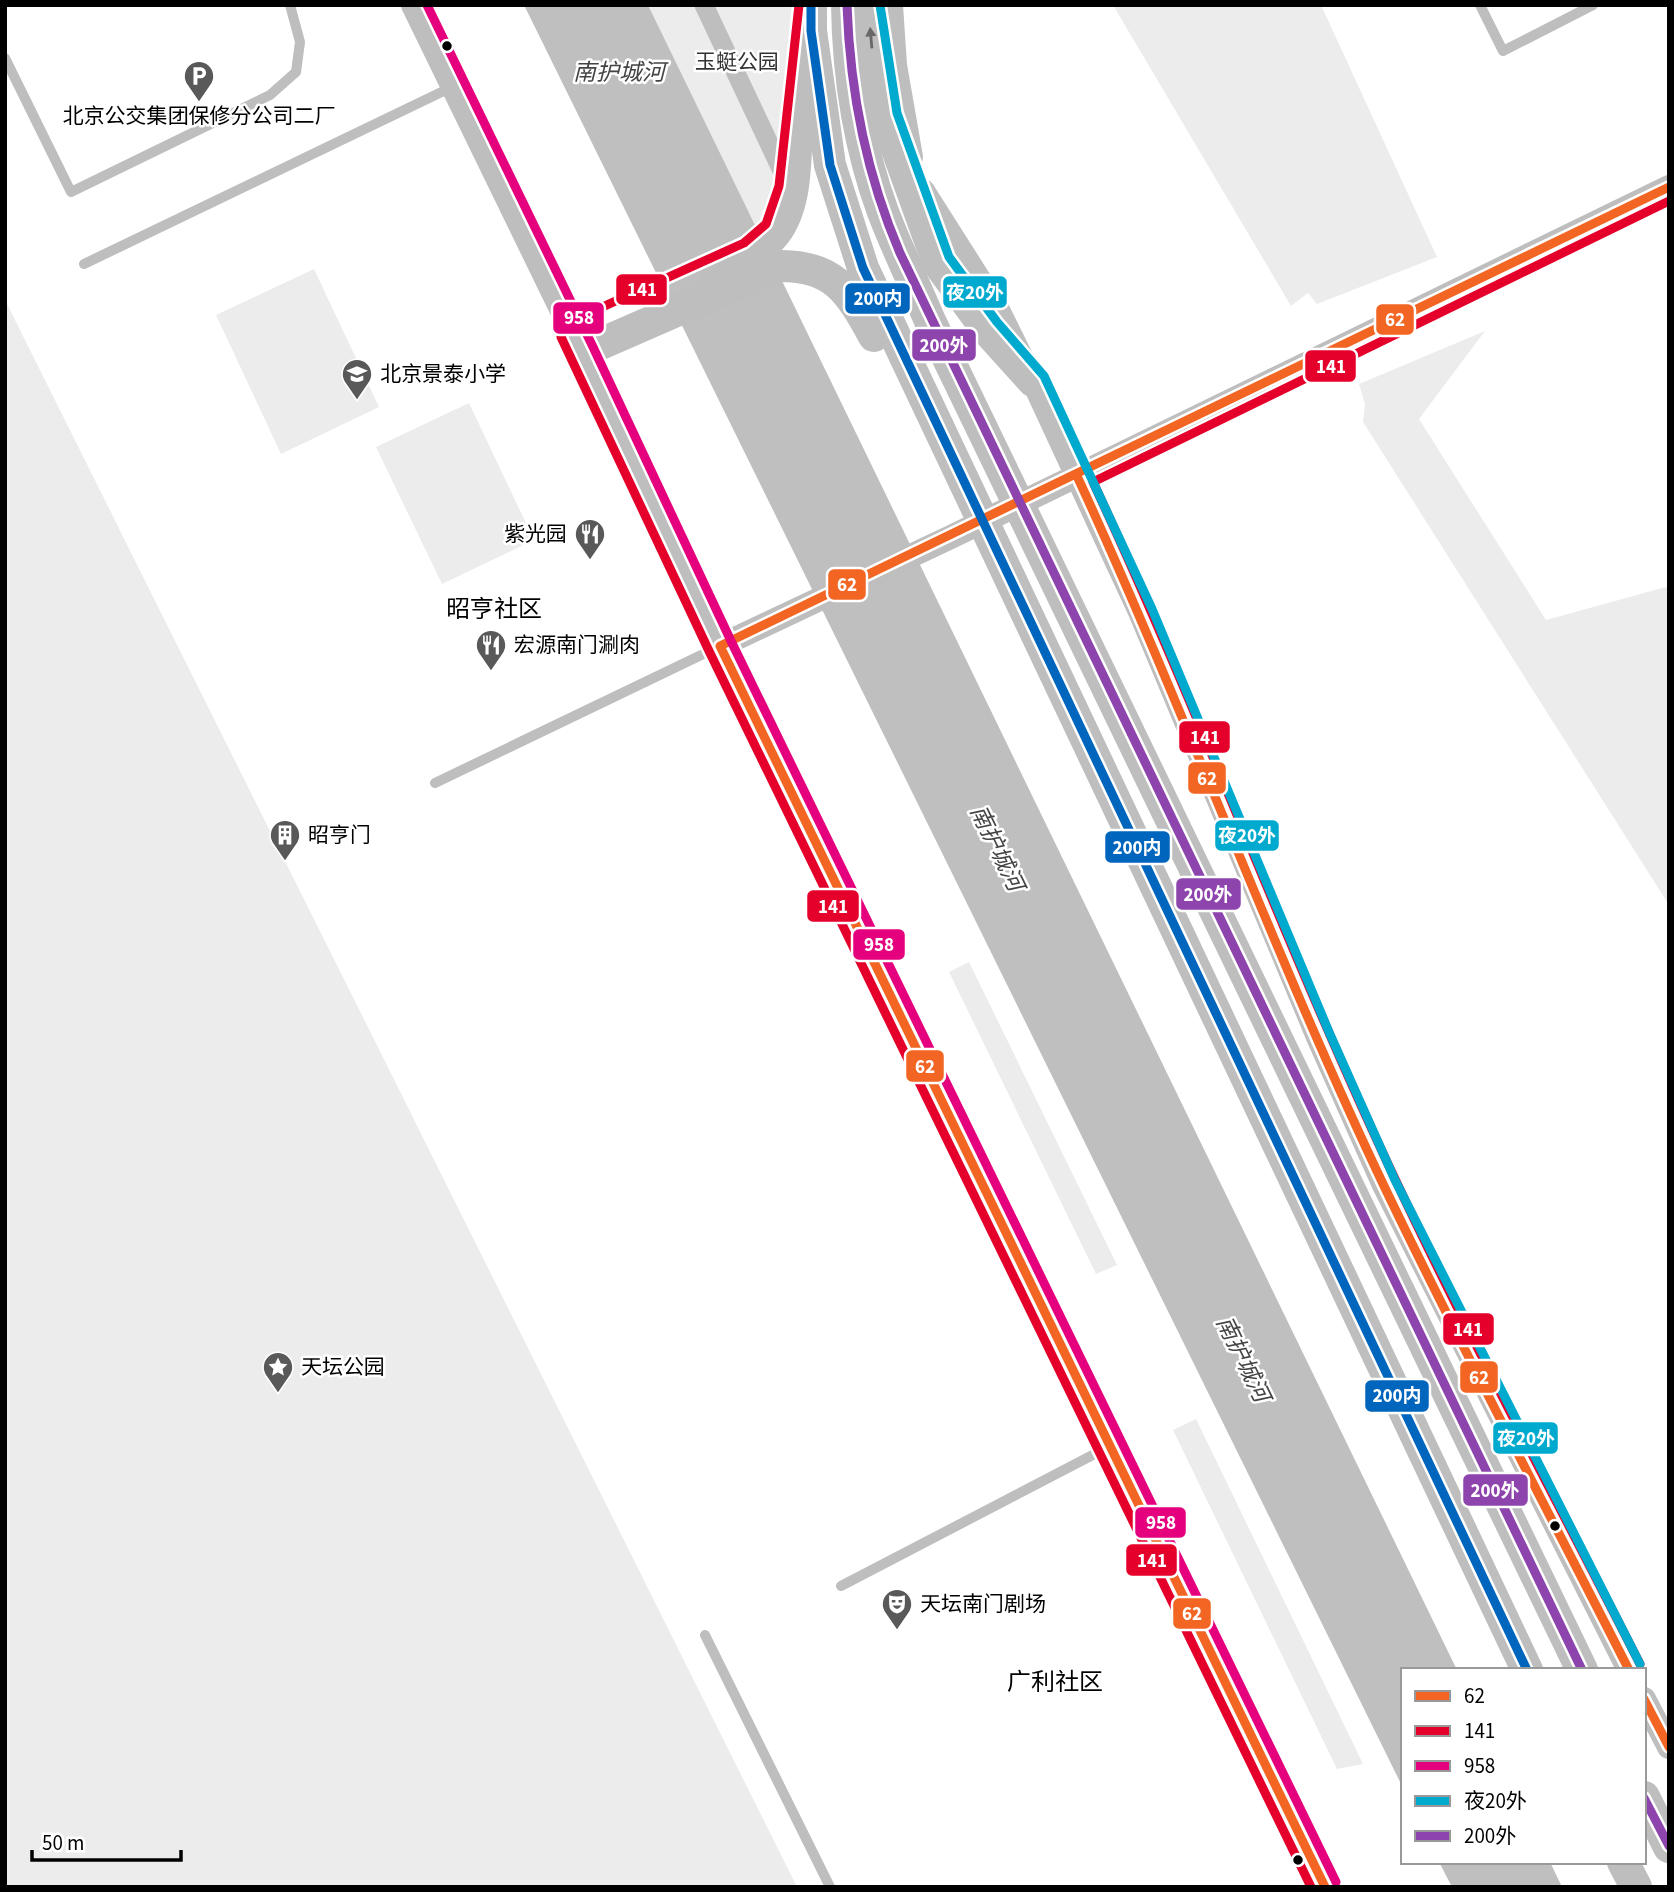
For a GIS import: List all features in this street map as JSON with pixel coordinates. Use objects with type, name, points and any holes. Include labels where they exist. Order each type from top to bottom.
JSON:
[{"type":"highway","points":[[847,5],[848,49],[867,161],[883,212],[930,321],[1581,1668]]},
{"type":"highway","points":[[868,5],[873,54],[885,116],[939,263],[987,330],[1033,381]]},
{"type":"highway","points":[[634,318],[750,254],[771,238],[788,203],[798,105],[811,18]]},
{"type":"highway","points":[[811,18],[830,165],[863,268],[1526,1668]]},
{"type":"highway","points":[[578,343],[634,318],[779,266],[807,268],[836,279],[854,299],[876,340],[947,449]]},
{"type":"highway","points":[[1646,1801],[1669,1847]]},
{"type":"highway","points":[[1624,1864],[1636,1887]]},
{"type":"street","points":[[413,5],[578,343],[720,646],[1325,1887]]},
{"type":"street","points":[[704,5],[788,203]]},
{"type":"street","points":[[891,5],[895,65],[915,170],[939,220],[996,306],[1033,381],[1141,614],[1318,1037],[1384,1185],[1628,1668]]},
{"type":"street","points":[[720,646],[1077,476],[1669,187]]},
{"type":"street","points":[[1646,1703],[1669,1747]]},
{"type":"lane","points":[[5,58],[71,192],[270,95],[296,72],[300,42],[290,5]]},
{"type":"lane","points":[[1480,5],[1503,51],[1593,5]]},
{"type":"lane","points":[[84,264],[453,87]]},
{"type":"lane","points":[[435,783],[720,646]]},
{"type":"lane","points":[[841,1586],[1111,1446]]},
{"type":"lane","points":[[705,1635],[830,1887]]},
{"type":"green space","name":"玉蜓公园","points":[[648,5],[797,5],[789,159],[756,230]]},
{"type":"green space","points":[[1113,5],[1321,5],[1437,257],[1317,304],[1308,293],[1291,306]]},
{"type":"green space","points":[[314,269],[379,407],[281,454],[216,315]]},
{"type":"green space","name":"天坛公园","points":[[5,300],[797,1887],[5,1887]]},
{"type":"green space","points":[[1485,331],[1419,419],[1546,620],[1666,587],[1669,593],[1669,905],[1363,422],[1365,404],[1359,384]]},
{"type":"green space","points":[[469,403],[534,540],[442,584],[376,447]]},
{"type":"green space","points":[[969,962],[1117,1265],[1096,1274],[949,972]]},
{"type":"green space","points":[[1196,1419],[1363,1764],[1337,1769],[1173,1430]]},
{"type":"water","name":"南护城河","points":[[524,5],[648,5],[1456,1668],[1401,1668],[1401,1784]]},
{"type":"water","points":[[1440,1864],[1551,1864],[1562,1887],[1452,1887]]},
{"type":"transit line","name":"958","points":[[427,5],[593,347],[731,641],[1336,1882]]},
{"type":"transit line","name":"141","points":[[799,5],[779,186],[766,224],[744,243],[567,323],[561,337],[709,651],[1311,1887]]},
{"type":"transit line","name":"200内","points":[[811,5],[811,31],[830,165],[863,268],[1526,1668]]},
{"type":"transit line","name":"200外","points":[[847,5],[852,69],[862,132],[878,193],[900,253],[1581,1668]]},
{"type":"transit line","name":"夜20外","points":[[880,5],[897,113],[949,257],[997,322],[1044,376],[1152,609],[1329,1032],[1395,1180],[1640,1664]]},
{"type":"transit line","name":"62","points":[[1325,1887],[720,646],[1669,187]]},
{"type":"transit line","name":"141","points":[[1640,1664],[1424,1240],[1355,1093],[1170,656],[1093,482],[1669,201]]},
{"type":"transit line","name":"62","points":[[1077,476],[1117,564],[1343,1098],[1444,1308],[1628,1668]]},
{"type":"transit line","name":"62","points":[[1646,1703],[1669,1747]]},
{"type":"transit line","name":"200外","points":[[1646,1802],[1669,1846]]},
{"type":"place","name":"北京公交集团保修分公司二厂","points":[[199,103]]},
{"type":"place","name":"北京景泰小学","points":[[357,401]]},
{"type":"place","name":"紫光园","points":[[590,561]]},
{"type":"place","name":"宏源南门涮肉","points":[[491,672]]},
{"type":"place","name":"昭亨门","points":[[285,862]]},
{"type":"place","name":"天坛公园","points":[[278,1394]]},
{"type":"place","name":"天坛南门剧场","points":[[897,1631]]},
{"type":"district","name":"昭亨社区","points":[[494,609]]},
{"type":"district","name":"广利社区","points":[[1055,1682]]}]
